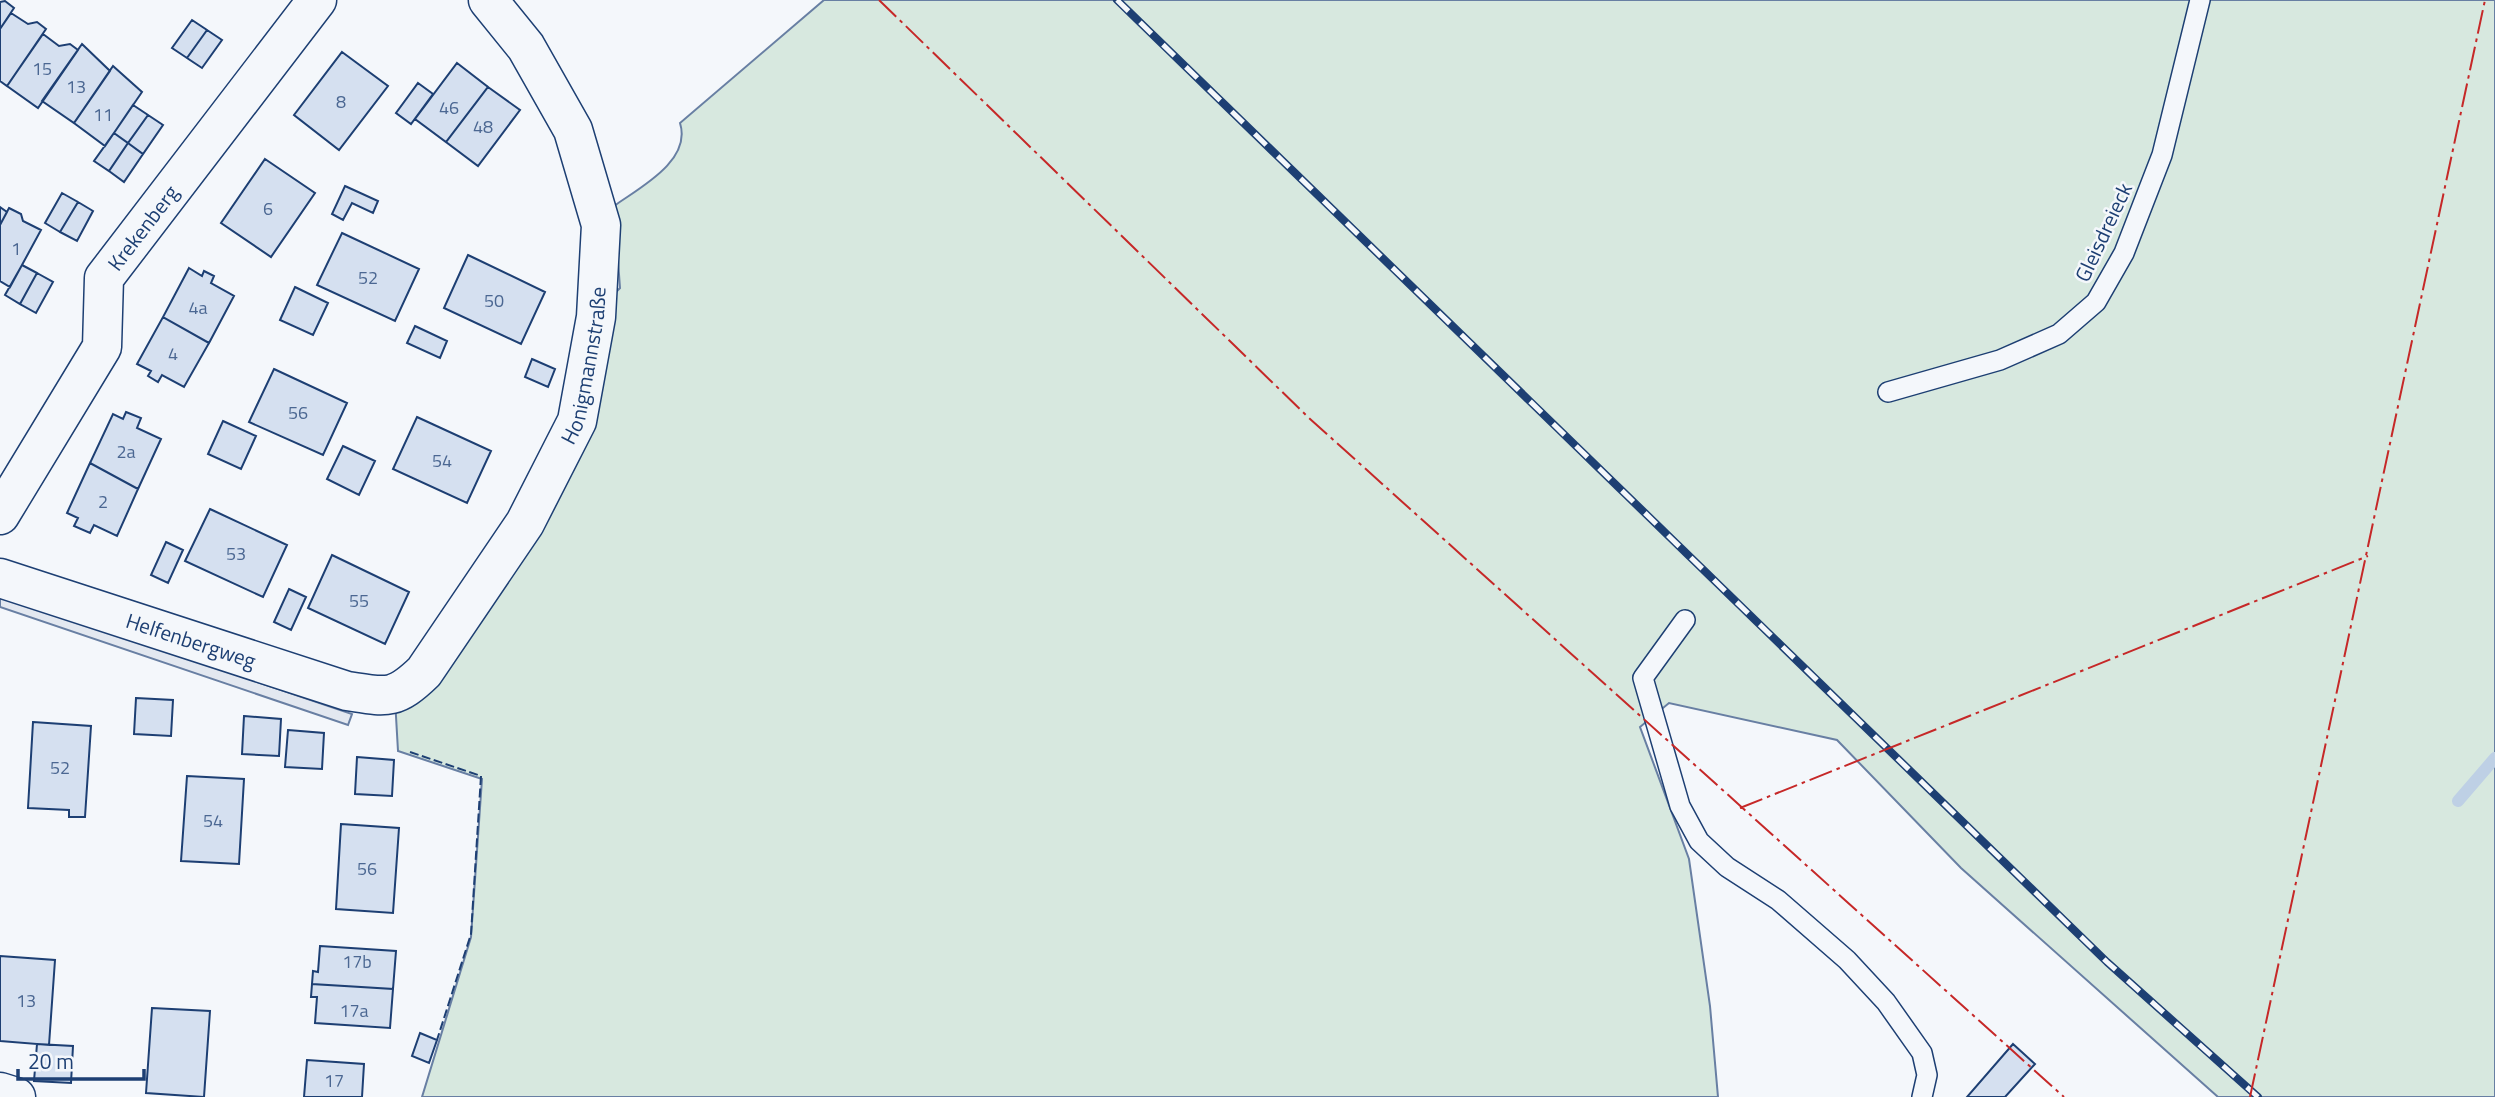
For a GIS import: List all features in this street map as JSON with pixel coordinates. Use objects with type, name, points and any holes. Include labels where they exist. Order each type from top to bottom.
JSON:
[{"type":"street","name":"Krekenberg","points":[[0,515],[102,347],[104,278],[317,0]]},
{"type":"street","name":"Honigmannstraße","points":[[386,697],[407,688],[424,672],[525,523],[577,421],[596,317],[601,225],[573,130],[526,47],[488,0]]},
{"type":"street","name":"Helfenbergweg","points":[[0,578],[347,691],[386,697]]},
{"type":"street","points":[[0,1092],[16,1097]]},
{"type":"lane","name":"Gleisdreieck","points":[[1888,392],[2000,360],[2059,334],[2096,302],[2124,253],[2162,155],[2200,0]]},
{"type":"lane","points":[[1685,620],[1643,678],[1680,806],[1699,841],[1727,867],[1778,900],[1847,960],[1886,1002],[1922,1053],[1927,1075],[1922,1097]]},
{"type":"shaded area","points":[[824,0],[2495,0],[2495,1097],[2218,1097],[1961,868],[1837,740],[1669,703],[1640,727],[1689,859],[1710,1006],[1718,1097],[422,1097],[471,937],[482,779],[398,751],[395,699],[527,526],[600,308],[620,288],[614,206],[649,182],[671,161],[682,137],[680,123]]},
{"type":"shaded area","points":[[0,595],[352,714],[348,725],[0,607]]},
{"type":"building","points":[[5,1],[14,8],[0,29],[0,2]]},
{"type":"building","points":[[11,13],[28,24],[37,22],[46,29],[7,86],[0,81],[0,29]]},
{"type":"building","points":[[192,20],[207,30],[187,58],[172,48]]},
{"type":"building","points":[[207,30],[222,40],[202,68],[187,58]]},
{"type":"building","points":[[43,34],[59,46],[70,44],[78,50],[38,108],[7,86]]},
{"type":"building","points":[[82,44],[110,71],[74,123],[42,101]]},
{"type":"building","points":[[342,52],[388,86],[339,150],[294,115]]},
{"type":"building","points":[[457,63],[488,87],[446,142],[415,119]]},
{"type":"building","points":[[113,66],[142,92],[105,146],[74,123]]},
{"type":"building","points":[[418,83],[433,94],[411,124],[396,113]]},
{"type":"building","points":[[488,87],[520,110],[478,166],[446,142]]},
{"type":"building","points":[[133,105],[148,115],[128,143],[114,133]]},
{"type":"building","points":[[148,115],[163,125],[143,154],[128,143]]},
{"type":"building","points":[[114,133],[128,143],[109,171],[94,161]]},
{"type":"building","points":[[128,143],[143,154],[124,182],[109,171]]},
{"type":"building","points":[[265,159],[315,193],[271,257],[221,223]]},
{"type":"building","points":[[345,186],[378,201],[373,213],[352,203],[343,220],[332,214]]},
{"type":"building","points":[[62,193],[78,202],[60,232],[45,223]]},
{"type":"building","points":[[78,202],[93,211],[77,241],[60,232]]},
{"type":"building","points":[[0,207],[7,212],[0,225]]},
{"type":"building","points":[[9,208],[21,214],[23,221],[41,230],[10,287],[0,281],[0,225]]},
{"type":"building","points":[[342,233],[419,269],[395,321],[317,285]]},
{"type":"building","points":[[468,255],[545,292],[521,344],[444,308]]},
{"type":"building","points":[[22,265],[37,273],[20,304],[5,295]]},
{"type":"building","points":[[189,268],[202,276],[204,271],[214,276],[211,283],[234,296],[209,343],[163,317]]},
{"type":"building","points":[[37,273],[53,282],[36,313],[20,304]]},
{"type":"building","points":[[295,287],[328,303],[313,335],[280,320]]},
{"type":"building","points":[[163,317],[209,343],[184,387],[162,375],[158,382],[148,376],[151,371],[137,364]]},
{"type":"building","points":[[415,326],[447,341],[440,358],[407,343]]},
{"type":"building","points":[[532,359],[555,369],[548,387],[525,377]]},
{"type":"building","points":[[274,369],[347,403],[323,455],[249,422]]},
{"type":"building","points":[[126,412],[141,418],[137,428],[161,439],[138,489],[90,463],[113,414],[123,419]]},
{"type":"building","points":[[417,417],[491,451],[467,503],[393,469]]},
{"type":"building","points":[[223,421],[256,436],[241,469],[208,454]]},
{"type":"building","points":[[343,446],[375,461],[359,495],[327,479]]},
{"type":"building","points":[[90,463],[138,489],[117,536],[94,525],[90,533],[74,526],[78,518],[67,513]]},
{"type":"building","points":[[210,509],[287,545],[263,597],[185,561]]},
{"type":"building","points":[[166,542],[183,550],[168,583],[151,575]]},
{"type":"building","points":[[332,555],[409,592],[385,644],[308,608]]},
{"type":"building","points":[[289,589],[306,597],[291,630],[274,622]]},
{"type":"building","points":[[136,698],[173,700],[171,736],[134,734]]},
{"type":"building","points":[[244,716],[281,719],[279,756],[242,754]]},
{"type":"building","points":[[33,722],[91,726],[85,817],[69,817],[69,810],[28,808]]},
{"type":"building","points":[[288,730],[324,733],[322,769],[285,767]]},
{"type":"building","points":[[357,757],[394,760],[392,796],[355,794]]},
{"type":"building","points":[[187,776],[244,779],[239,864],[181,861]]},
{"type":"building","points":[[341,824],[399,828],[393,913],[336,909]]},
{"type":"building","points":[[320,946],[396,951],[393,989],[312,984],[313,971],[318,972]]},
{"type":"building","points":[[0,956],[55,960],[49,1045],[0,1041]]},
{"type":"building","points":[[312,984],[393,989],[390,1028],[315,1023],[317,997],[311,997]]},
{"type":"building","points":[[152,1008],[210,1011],[204,1097],[146,1093]]},
{"type":"building","points":[[420,1033],[437,1040],[429,1063],[412,1056]]},
{"type":"building","points":[[37,1044],[73,1046],[71,1083],[34,1081]]},
{"type":"building","points":[[2013,1044],[2035,1064],[2005,1097],[1967,1097]]},
{"type":"building","points":[[307,1060],[364,1064],[362,1097],[304,1097]]},
{"type":"waterway","points":[[2458,801],[2495,758]]},
{"type":"railway","points":[[1117,0],[2107,962],[2258,1097]]},
{"type":"fence","points":[[410,752],[481,776],[471,934],[437,1040]]},
{"type":"power","points":[[879,0],[1309,418],[2064,1097]]},
{"type":"power","points":[[2250,1097],[2485,0]]},
{"type":"power","points":[[1740,808],[2368,556]]}]
